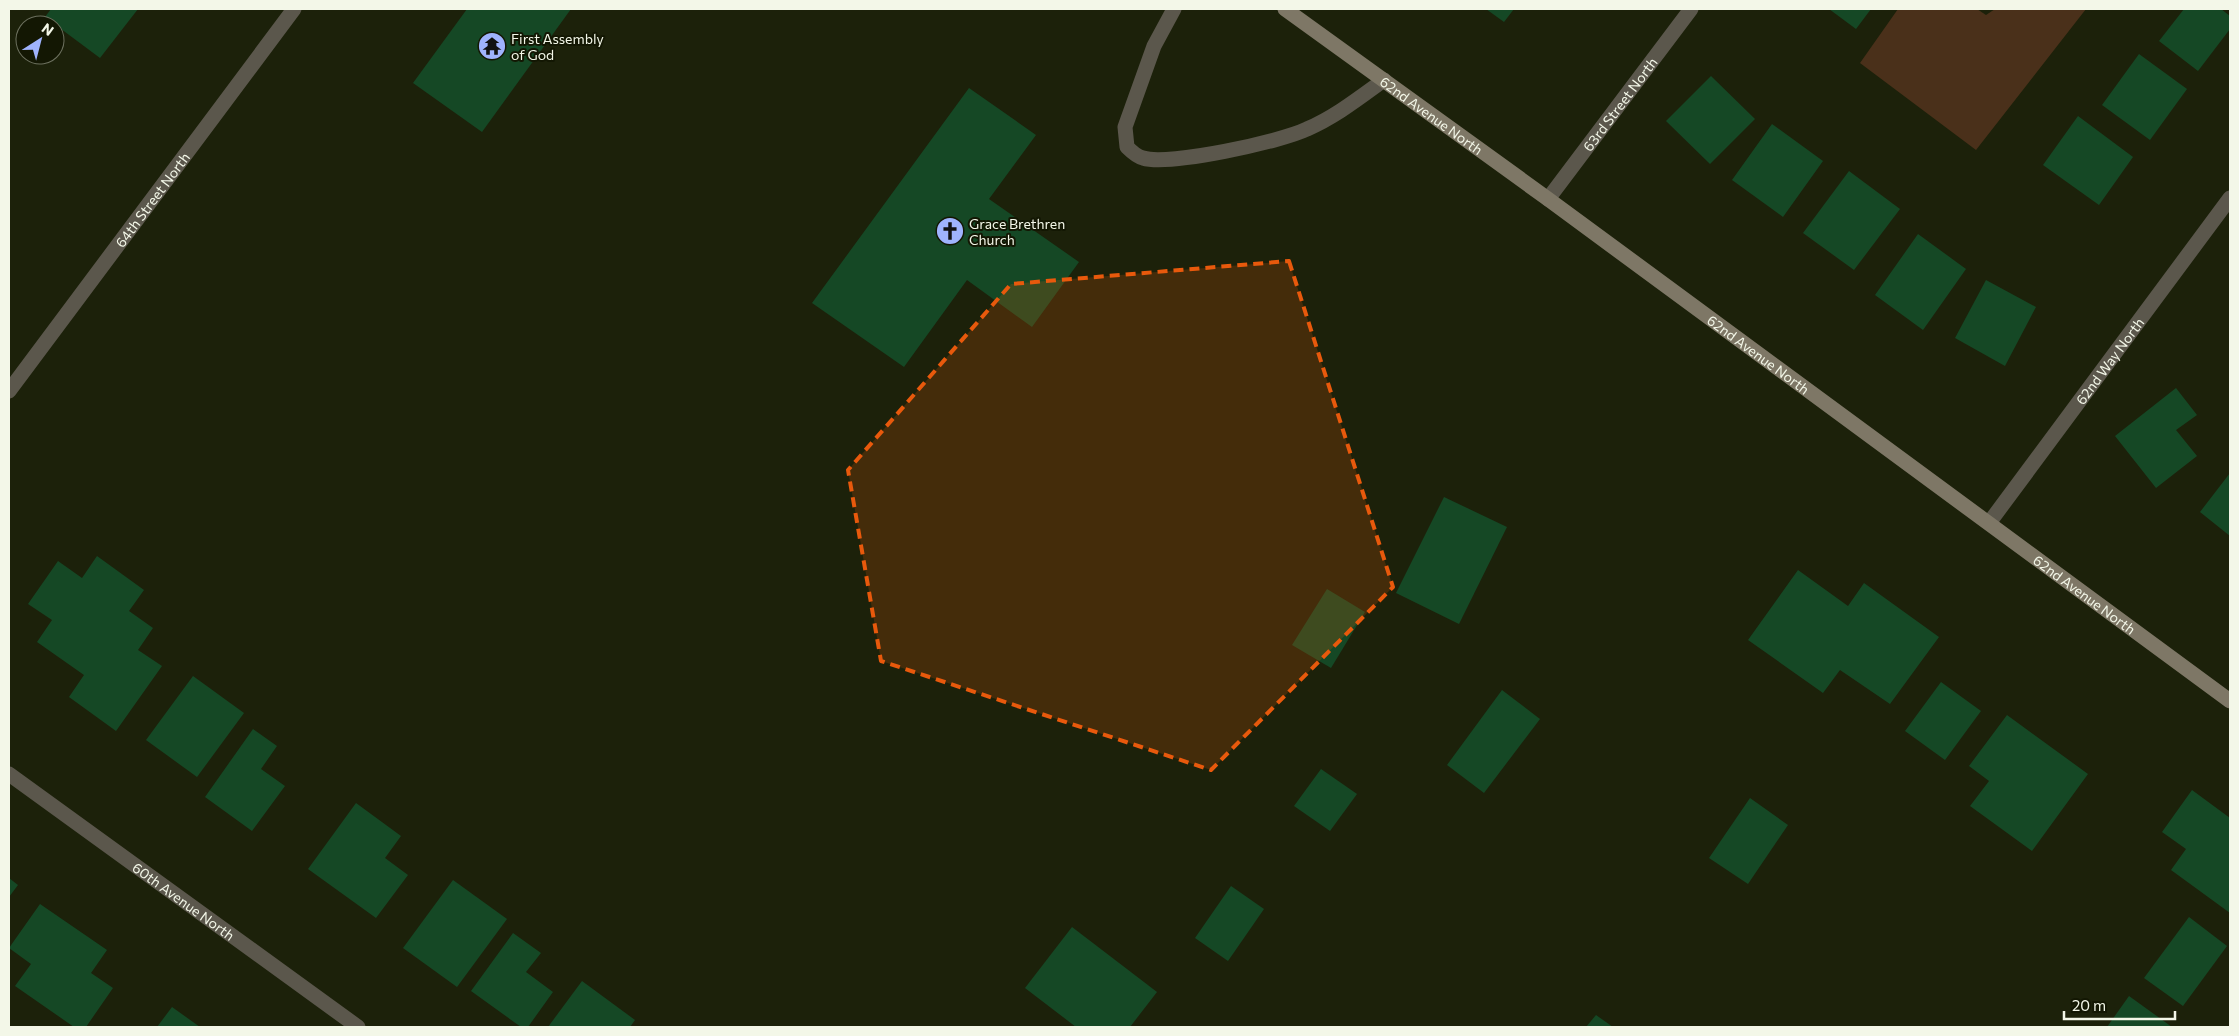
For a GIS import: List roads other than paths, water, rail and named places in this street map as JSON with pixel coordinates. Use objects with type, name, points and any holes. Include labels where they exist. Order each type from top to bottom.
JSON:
[{"type":"street","name":"64th Street North","points":[[9,391],[294,9]]},
{"type":"street","points":[[1174,9],[1154,46],[1125,127],[1127,148],[1142,158],[1177,159],[1246,147],[1306,130],[1348,107],[1384,80]]},
{"type":"street","name":"62nd Avenue North","points":[[1285,9],[1548,199],[2230,702]]},
{"type":"street","name":"63rd Street North","points":[[1548,199],[1692,9]]},
{"type":"street","name":"62nd Way North","points":[[1988,523],[2230,198]]},
{"type":"street","name":"60th Avenue North","points":[[9,774],[358,1027]]},
{"type":"place","name":"First Assembly of God","points":[[492,46]]},
{"type":"place","name":"Grace Brethren Church","points":[[950,231]]}]
